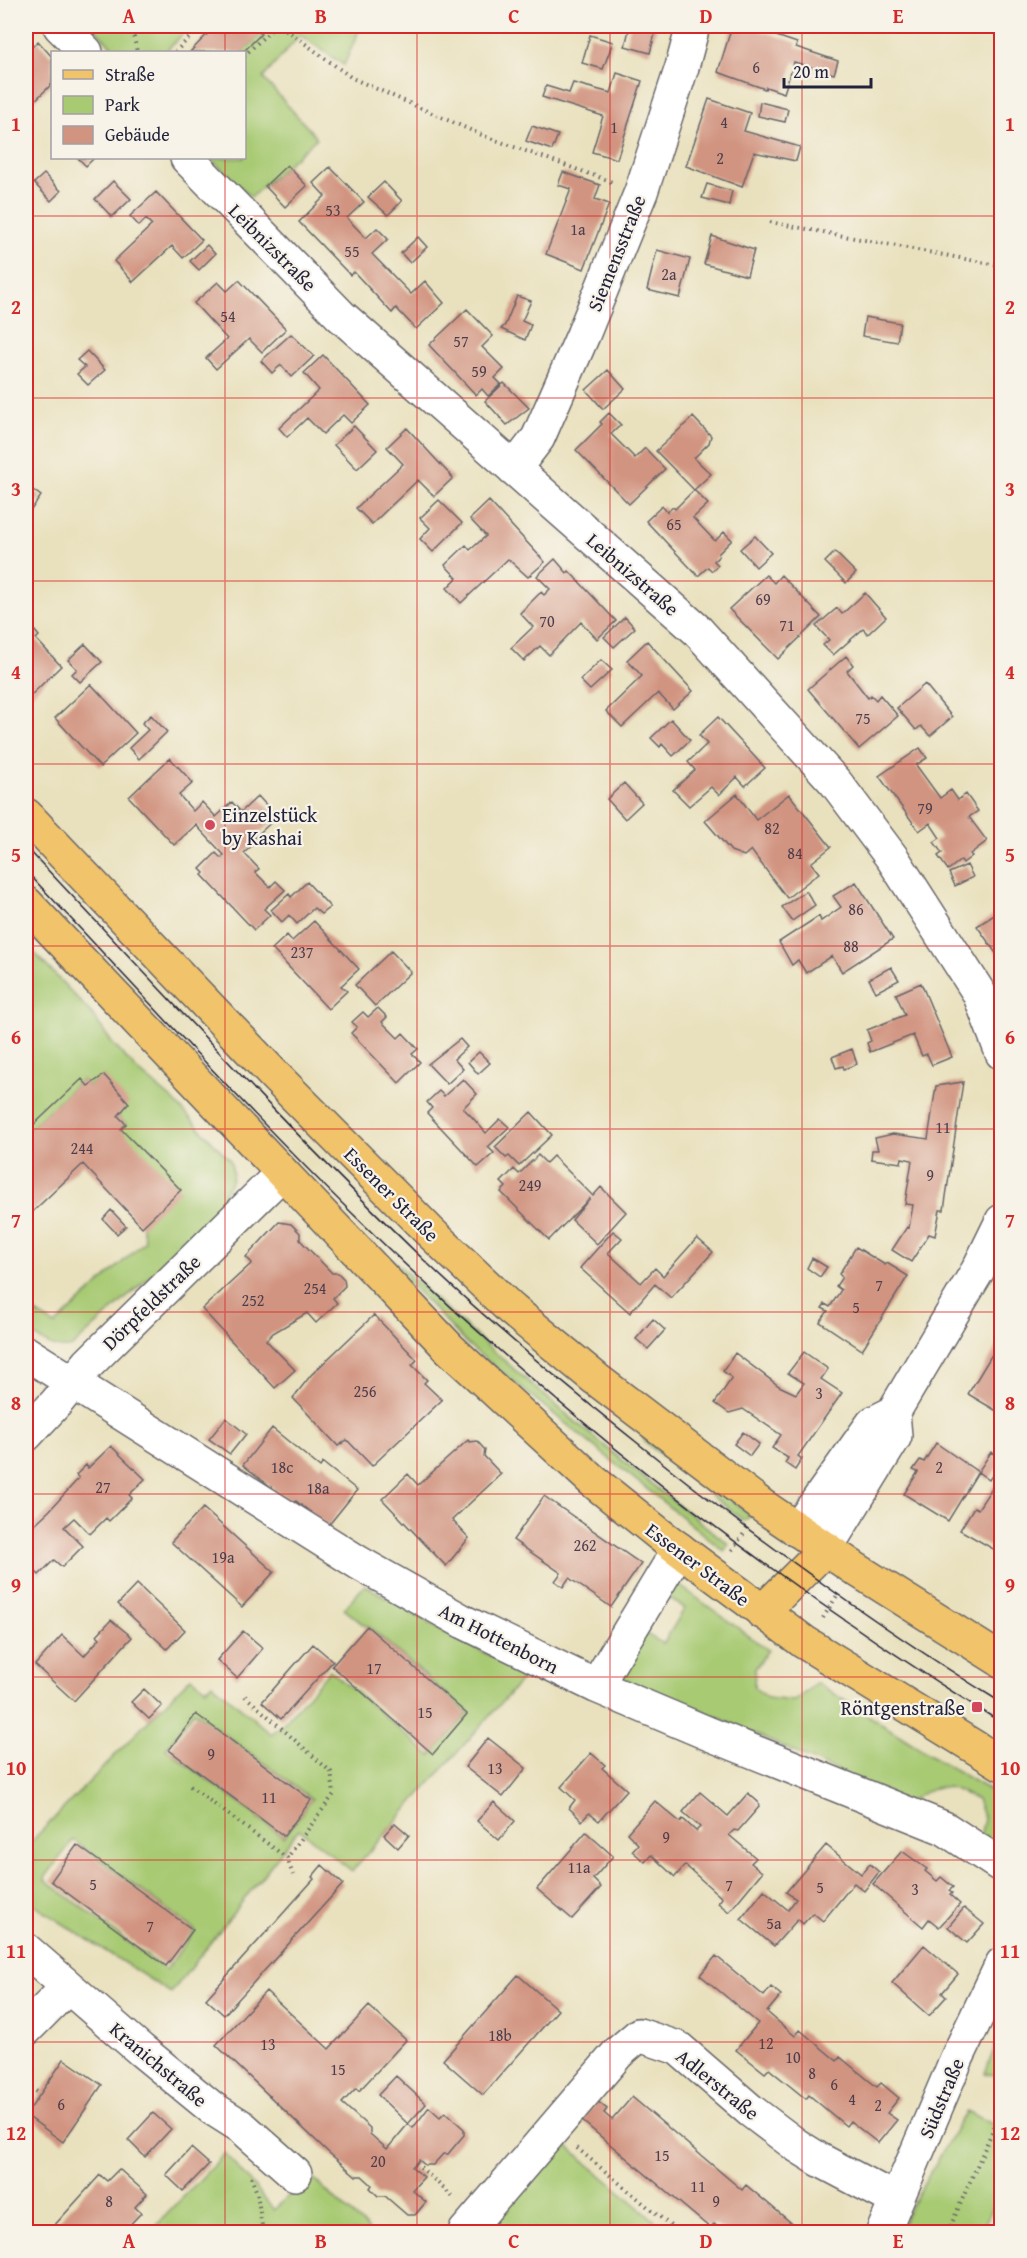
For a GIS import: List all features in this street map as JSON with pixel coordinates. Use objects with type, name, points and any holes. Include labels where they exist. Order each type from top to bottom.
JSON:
[{"type":"main road","name":"Essener Straße","points":[[26,815],[275,1076],[492,1291],[596,1379],[764,1507],[854,1568],[1002,1661]]},
{"type":"main road","name":"Essener Straße","points":[[26,903],[350,1246],[474,1373],[593,1480],[678,1549],[804,1642],[1002,1764]]},
{"type":"main road","name":"Essener Straße","points":[[762,1612],[797,1530]]},
{"type":"main road","name":"Essener Straße","points":[[762,1612],[826,1548]]},
{"type":"street","points":[[60,26],[85,51]]},
{"type":"street","name":"Siemensstraße","points":[[514,469],[538,438],[641,192],[693,26]]},
{"type":"street","name":"Leibnizstraße","points":[[188,159],[341,316],[697,630],[836,783],[893,859],[979,993],[1002,1053]]},
{"type":"street","name":"Dörpfeldstraße","points":[[26,1435],[56,1404],[89,1363],[282,1173]]},
{"type":"street","points":[[826,1548],[895,1436],[894,1413],[978,1270],[1002,1221]]},
{"type":"street","name":"Am Hottenborn","points":[[26,1353],[359,1563],[464,1622],[596,1686],[944,1828],[1002,1866]]},
{"type":"street","points":[[797,1530],[873,1423],[894,1413]]},
{"type":"street","points":[[596,1686],[678,1549]]},
{"type":"street","name":"Kranichstraße","points":[[26,1950],[212,2108],[242,2127],[295,2174]]},
{"type":"street","name":"Südstraße","points":[[883,2232],[957,2058],[1002,1964]]},
{"type":"street","points":[[26,2029],[68,1988]]},
{"type":"street","name":"Adlerstraße","points":[[471,2225],[618,2054],[639,2035],[678,2048],[751,2111],[795,2145],[896,2200]]},
{"type":"path","points":[[128,26],[134,38],[136,51]]},
{"type":"path","points":[[176,51],[201,26]]},
{"type":"path","points":[[246,54],[275,26]]},
{"type":"path","points":[[281,26],[352,78],[484,136],[641,192]]},
{"type":"path","points":[[770,222],[1002,266]]},
{"type":"path","points":[[713,1575],[764,1507]]},
{"type":"path","points":[[804,1642],[822,1621],[854,1568]]},
{"type":"path","points":[[245,1696],[331,1772],[334,1794],[287,1858]]},
{"type":"path","points":[[190,1786],[287,1858],[293,1875]]},
{"type":"path","points":[[26,2084],[40,2094]]},
{"type":"path","points":[[948,2232],[1002,2109]]},
{"type":"path","points":[[554,2128],[678,2232]]},
{"type":"path","points":[[416,2163],[471,2225]]},
{"type":"path","points":[[250,2173],[257,2193],[263,2232]]},
{"type":"green space","points":[[92,26],[191,26],[166,51],[116,51]]},
{"type":"green space","points":[[253,26],[361,26],[344,65],[300,35],[263,78],[317,138],[251,197],[211,159],[246,159],[246,51],[244,51],[261,34]]},
{"type":"green space","points":[[26,944],[92,1014],[112,1043],[137,1070],[173,1100],[230,1160],[233,1173],[224,1193],[232,1202],[72,1347],[66,1348],[48,1344],[26,1331],[26,1307],[55,1325],[145,1241],[121,1129],[126,1124],[118,1116],[104,1076],[88,1086],[82,1079],[26,1132]]},
{"type":"green space","points":[[370,1242],[554,1404],[729,1544],[724,1551],[468,1345]]},
{"type":"green space","points":[[642,1434],[751,1515],[744,1521],[645,1442]]},
{"type":"green space","points":[[675,1582],[768,1650],[755,1669],[754,1687],[767,1698],[794,1701],[817,1683],[1001,1797],[1001,1853],[979,1841],[984,1819],[977,1800],[957,1790],[935,1788],[908,1803],[688,1704],[622,1683],[622,1663],[643,1632],[663,1644],[685,1608],[666,1596]]},
{"type":"green space","points":[[365,1585],[431,1624],[526,1675],[352,1871],[299,1829],[171,1993],[26,1900],[26,1847],[191,1677],[206,1689],[212,1683],[271,1734],[282,1725],[330,1670],[431,1756],[468,1713],[368,1626],[344,1609]],"holes":[[[194,1711],[312,1799],[284,1837],[166,1749]],[[73,1840],[195,1930],[166,1970],[44,1879]]]},
{"type":"green space","points":[[1001,2032],[1001,2077],[985,2073]]},
{"type":"green space","points":[[966,2111],[1001,2128],[1001,2192],[980,2232],[900,2232],[907,2213]]},
{"type":"green space","points":[[560,2140],[668,2232],[485,2232]]},
{"type":"green space","points":[[225,2153],[274,2210],[309,2175],[371,2232],[150,2232]]},
{"type":"building","points":[[215,26],[252,26],[261,34],[244,51],[191,51]]},
{"type":"building","points":[[630,26],[657,26],[650,53],[625,46]]},
{"type":"building","points":[[732,26],[761,26],[759,30],[797,43],[796,47],[838,61],[834,74],[794,62],[784,93],[766,87],[765,89],[718,72]]},
{"type":"building","points":[[764,26],[792,26],[789,33]]},
{"type":"building","points":[[590,35],[613,42],[603,69],[582,63]]},
{"type":"building","points":[[38,41],[51,56],[51,85],[26,109],[26,53]]},
{"type":"building","points":[[617,73],[642,81],[617,159],[592,152],[603,116],[542,97],[546,86],[569,93],[573,83],[611,93]]},
{"type":"building","points":[[709,99],[750,113],[744,131],[800,147],[796,161],[754,152],[742,187],[686,166]]},
{"type":"building","points":[[760,102],[788,109],[785,122],[758,116]]},
{"type":"building","points":[[26,119],[32,127],[26,133]]},
{"type":"building","points":[[532,126],[558,135],[552,150],[526,141]]},
{"type":"building","points":[[79,159],[93,159],[86,166]]},
{"type":"building","points":[[287,165],[307,186],[285,207],[265,186]]},
{"type":"building","points":[[330,167],[364,202],[347,218],[366,238],[377,228],[388,239],[372,254],[411,294],[425,281],[444,303],[416,329],[396,308],[392,313],[354,272],[350,275],[299,222],[325,196],[313,183]]},
{"type":"building","points":[[563,172],[600,185],[595,199],[609,204],[584,269],[546,254],[571,189],[558,185]]},
{"type":"building","points":[[44,174],[61,191],[51,201],[34,183]]},
{"type":"building","points":[[113,181],[131,199],[112,217],[95,199]]},
{"type":"building","points":[[384,182],[402,201],[388,215],[368,197]]},
{"type":"building","points":[[707,184],[732,191],[729,205],[702,198]]},
{"type":"building","points":[[156,192],[202,240],[183,258],[172,246],[133,282],[114,261],[152,225],[146,219],[139,226],[130,216]]},
{"type":"building","points":[[712,236],[754,250],[747,276],[704,264]]},
{"type":"building","points":[[418,237],[427,247],[410,263],[401,253]]},
{"type":"building","points":[[207,245],[215,254],[199,270],[190,261]]},
{"type":"building","points":[[657,250],[690,259],[680,298],[647,290]]},
{"type":"building","points":[[239,280],[286,329],[262,352],[249,339],[216,369],[206,358],[227,339],[194,303],[218,282],[227,291]]},
{"type":"building","points":[[517,296],[531,301],[522,321],[531,325],[525,340],[501,329],[505,325]]},
{"type":"building","points":[[467,309],[493,336],[482,347],[504,369],[495,378],[501,384],[488,396],[482,389],[476,395],[429,345]]},
{"type":"building","points":[[865,317],[900,323],[897,342],[862,336]]},
{"type":"building","points":[[291,334],[314,356],[292,377],[281,365],[272,373],[261,361]]},
{"type":"building","points":[[87,351],[105,370],[88,385],[77,374],[85,367],[77,360]]},
{"type":"building","points":[[323,355],[370,405],[351,423],[343,415],[323,434],[307,418],[287,437],[279,428],[319,390],[304,373]]},
{"type":"building","points":[[608,370],[625,389],[603,409],[586,390]]},
{"type":"building","points":[[504,383],[529,408],[507,425],[485,401]]},
{"type":"building","points":[[609,413],[621,425],[611,434],[635,458],[645,448],[665,469],[629,504],[576,450],[602,424],[600,422]]},
{"type":"building","points":[[693,417],[711,436],[709,443],[694,458],[711,474],[694,490],[656,451]]},
{"type":"building","points":[[354,426],[377,450],[357,469],[334,445]]},
{"type":"building","points":[[407,428],[453,478],[434,496],[418,480],[372,524],[356,508],[403,464],[387,447]]},
{"type":"building","points":[[26,485],[41,496],[26,517]]},
{"type":"building","points":[[694,490],[708,504],[693,518],[715,541],[724,532],[732,540],[714,561],[718,565],[712,571],[708,567],[698,576],[646,521],[662,506],[667,512],[673,507],[675,509]]},
{"type":"building","points":[[439,500],[462,523],[433,552],[420,539],[430,528],[420,518]]},
{"type":"building","points":[[489,501],[545,562],[528,577],[508,559],[461,603],[447,588],[457,578],[445,565],[466,545],[470,550],[486,536],[470,519]]},
{"type":"building","points":[[755,536],[771,553],[756,567],[740,549]]},
{"type":"building","points":[[835,552],[856,573],[846,583],[825,562]]},
{"type":"building","points":[[555,559],[616,621],[597,639],[581,622],[549,655],[540,646],[524,661],[511,648],[533,627],[520,613],[541,592],[544,595],[550,589],[537,576]]},
{"type":"building","points":[[766,575],[774,583],[781,575],[821,617],[778,659],[729,609]]},
{"type":"building","points":[[865,593],[886,617],[868,634],[863,629],[833,655],[823,645],[829,640],[816,626],[837,608],[842,614]]},
{"type":"building","points":[[625,617],[635,628],[614,647],[604,637]]},
{"type":"building","points":[[30,625],[39,636],[36,639],[61,666],[26,700],[26,628]]},
{"type":"building","points":[[647,641],[693,691],[673,709],[658,693],[622,727],[606,711],[642,676],[627,660]]},
{"type":"building","points":[[85,644],[102,662],[80,682],[72,674],[77,669],[68,660]]},
{"type":"building","points":[[846,656],[853,665],[847,671],[868,698],[871,695],[876,700],[880,695],[898,716],[859,749],[808,689]]},
{"type":"building","points":[[601,660],[612,670],[590,690],[580,680]]},
{"type":"building","points":[[91,684],[136,733],[100,767],[55,718]]},
{"type":"building","points":[[925,684],[952,717],[930,736],[921,726],[916,730],[897,708]]},
{"type":"building","points":[[151,715],[167,732],[139,759],[129,748],[148,730],[142,723]]},
{"type":"building","points":[[718,717],[765,768],[745,786],[737,777],[719,795],[711,787],[689,806],[673,790],[695,770],[688,762],[707,744],[699,735]]},
{"type":"building","points":[[671,719],[690,740],[673,756],[662,744],[660,747],[651,738]]},
{"type":"building","points":[[920,748],[927,758],[916,765],[940,798],[951,790],[958,800],[966,794],[978,811],[969,817],[987,841],[970,854],[972,856],[963,863],[961,860],[948,870],[938,856],[942,853],[934,842],[940,838],[930,823],[919,831],[879,776]]},
{"type":"building","points":[[170,758],[193,783],[179,795],[193,811],[202,802],[216,817],[232,802],[241,812],[258,796],[277,817],[252,840],[255,843],[244,853],[259,869],[255,872],[270,887],[276,881],[285,890],[264,909],[270,915],[254,930],[202,875],[204,873],[200,869],[216,853],[221,858],[224,855],[196,825],[174,845],[129,797]]},
{"type":"building","points":[[624,783],[642,803],[625,819],[607,799]]},
{"type":"building","points":[[737,794],[756,820],[789,794],[831,847],[811,863],[819,873],[787,898],[751,850],[744,856],[731,851],[705,821]]},
{"type":"building","points":[[967,865],[973,877],[955,886],[949,873]]},
{"type":"building","points":[[307,882],[330,907],[321,914],[314,908],[297,924],[289,915],[282,922],[271,910],[289,894],[291,897]]},
{"type":"building","points":[[856,882],[893,939],[842,972],[832,956],[806,973],[798,960],[792,965],[779,942],[819,916],[821,921],[841,907],[833,896]]},
{"type":"building","points":[[806,891],[815,905],[792,921],[782,907]]},
{"type":"building","points":[[1002,910],[1002,962],[977,926]]},
{"type":"building","points":[[314,921],[359,969],[341,986],[347,991],[328,1009],[272,949],[287,935],[292,941]]},
{"type":"building","points":[[391,951],[411,972],[375,1006],[355,985]]},
{"type":"building","points":[[891,967],[899,980],[876,992],[869,979]]},
{"type":"building","points":[[921,983],[952,1057],[932,1065],[927,1054],[922,1056],[913,1035],[870,1052],[867,1043],[871,1041],[867,1030],[905,1015],[896,994]]},
{"type":"building","points":[[378,1008],[387,1017],[382,1022],[398,1038],[403,1033],[418,1049],[412,1054],[420,1062],[399,1083],[351,1033],[357,1027],[352,1022],[363,1012],[368,1017]]},
{"type":"building","points":[[460,1039],[467,1047],[454,1059],[463,1069],[447,1084],[428,1064]]},
{"type":"building","points":[[852,1049],[857,1064],[844,1069],[843,1066],[836,1068],[832,1057]]},
{"type":"building","points":[[479,1052],[490,1063],[478,1074],[468,1062]]},
{"type":"building","points":[[104,1075],[129,1103],[118,1116],[126,1124],[121,1129],[181,1190],[142,1227],[83,1164],[26,1218],[26,1132],[82,1079],[88,1086]]},
{"type":"building","points":[[463,1079],[477,1094],[463,1108],[486,1133],[500,1119],[509,1127],[488,1147],[494,1153],[478,1167],[427,1113],[432,1108],[427,1102],[439,1091],[444,1096]]},
{"type":"building","points":[[963,1082],[944,1210],[940,1210],[935,1236],[929,1234],[911,1262],[892,1250],[907,1227],[909,1228],[913,1205],[905,1204],[912,1160],[902,1158],[901,1163],[871,1159],[872,1150],[878,1150],[875,1138],[893,1134],[928,1139],[936,1086]]},
{"type":"building","points":[[531,1112],[552,1135],[519,1166],[495,1147]]},
{"type":"building","points":[[538,1155],[546,1163],[553,1156],[593,1196],[601,1187],[626,1212],[597,1244],[572,1220],[590,1198],[549,1240],[501,1192],[506,1187],[501,1182],[514,1169],[519,1174]]},
{"type":"building","points":[[111,1210],[126,1226],[117,1234],[103,1219]]},
{"type":"building","points":[[279,1222],[291,1224],[300,1233],[300,1240],[332,1273],[338,1273],[344,1279],[345,1286],[333,1298],[337,1303],[316,1323],[307,1313],[273,1333],[266,1340],[295,1370],[275,1388],[202,1309],[252,1263],[246,1257]]},
{"type":"building","points":[[613,1231],[622,1238],[608,1253],[641,1283],[655,1268],[663,1276],[697,1238],[713,1252],[671,1298],[655,1284],[630,1313],[580,1268]]},
{"type":"building","points":[[856,1247],[908,1276],[862,1350],[820,1322],[828,1311],[822,1308],[825,1304],[830,1307],[841,1290],[836,1286],[842,1277],[839,1274]]},
{"type":"building","points":[[812,1258],[827,1267],[820,1277],[807,1268]]},
{"type":"building","points":[[374,1315],[417,1360],[412,1365],[427,1380],[424,1383],[442,1400],[372,1466],[347,1440],[338,1446],[293,1398],[311,1375]]},
{"type":"building","points":[[653,1319],[665,1330],[648,1349],[636,1339]]},
{"type":"building","points":[[1002,1344],[1002,1411],[1000,1413],[968,1394],[997,1346]]},
{"type":"building","points":[[804,1352],[828,1369],[821,1379],[842,1393],[798,1456],[802,1459],[795,1470],[785,1463],[788,1458],[772,1448],[781,1435],[743,1409],[729,1413],[715,1403],[732,1378],[723,1371],[735,1353],[779,1386],[796,1394],[804,1383],[788,1373]]},
{"type":"building","points":[[226,1418],[246,1434],[230,1454],[209,1439]]},
{"type":"building","points":[[272,1428],[320,1467],[323,1463],[357,1490],[328,1526],[296,1501],[293,1504],[243,1465]]},
{"type":"building","points":[[743,1432],[759,1444],[750,1456],[734,1444]]},
{"type":"building","points":[[468,1440],[477,1441],[485,1450],[484,1456],[501,1474],[452,1520],[469,1538],[446,1566],[382,1499],[408,1474],[418,1485]]},
{"type":"building","points":[[936,1443],[978,1472],[948,1521],[904,1494],[918,1472],[913,1470],[920,1460],[924,1462]]},
{"type":"building","points":[[111,1446],[145,1479],[129,1495],[132,1498],[109,1521],[106,1518],[90,1534],[74,1518],[64,1527],[83,1546],[62,1567],[54,1560],[39,1575],[26,1562],[26,1532],[79,1478],[76,1475],[86,1465],[88,1468]]},
{"type":"building","points":[[991,1452],[1002,1461],[989,1480],[978,1472]]},
{"type":"building","points":[[1002,1472],[1002,1554],[960,1530],[974,1507],[978,1509]]},
{"type":"building","points":[[544,1496],[641,1564],[611,1607],[569,1578],[563,1587],[555,1581],[561,1573],[513,1540]]},
{"type":"building","points":[[203,1508],[274,1572],[242,1607],[171,1542]]},
{"type":"building","points":[[137,1584],[185,1630],[167,1649],[118,1604]]},
{"type":"building","points":[[111,1620],[132,1637],[74,1701],[35,1665],[62,1635],[84,1656],[100,1638],[97,1635]]},
{"type":"building","points":[[367,1626],[467,1714],[433,1754],[332,1666]]},
{"type":"building","points":[[243,1631],[263,1648],[237,1678],[217,1660]]},
{"type":"building","points":[[313,1644],[333,1661],[281,1719],[262,1702]]},
{"type":"building","points":[[144,1689],[162,1706],[149,1719],[131,1702]]},
{"type":"building","points":[[196,1714],[311,1800],[284,1836],[169,1750]]},
{"type":"building","points":[[488,1738],[526,1768],[503,1797],[465,1767]]},
{"type":"building","points":[[591,1753],[605,1765],[602,1768],[627,1790],[599,1821],[589,1813],[582,1821],[569,1808],[575,1800],[561,1787]]},
{"type":"building","points":[[700,1792],[728,1816],[748,1793],[758,1802],[759,1807],[738,1831],[734,1830],[729,1835],[756,1858],[751,1863],[762,1872],[729,1912],[718,1903],[722,1898],[685,1865],[675,1877],[651,1855],[645,1862],[632,1851],[638,1844],[627,1833],[655,1801],[680,1822],[683,1819],[696,1831],[700,1827],[683,1812]]},
{"type":"building","points":[[494,1802],[515,1821],[499,1840],[477,1821]]},
{"type":"building","points":[[395,1823],[409,1835],[398,1848],[384,1835]]},
{"type":"building","points":[[586,1832],[613,1856],[593,1879],[601,1887],[572,1919],[537,1889]]},
{"type":"building","points":[[77,1845],[193,1930],[166,1966],[51,1881]]},
{"type":"building","points":[[826,1845],[861,1874],[870,1864],[879,1872],[864,1891],[854,1883],[823,1921],[813,1913],[803,1924],[798,1919],[774,1946],[741,1919],[764,1890],[788,1910],[796,1899],[786,1892]]},
{"type":"building","points":[[902,1851],[927,1869],[925,1871],[937,1881],[941,1877],[953,1887],[949,1891],[952,1893],[950,1895],[960,1904],[939,1927],[929,1919],[923,1927],[873,1884]]},
{"type":"building","points":[[322,1865],[343,1884],[224,2015],[206,1999],[314,1879],[312,1877]]},
{"type":"building","points":[[964,1908],[984,1924],[967,1943],[948,1927]]},
{"type":"building","points":[[924,1945],[958,1974],[942,1993],[946,1997],[929,2016],[892,1983]]},
{"type":"building","points":[[716,1956],[764,1996],[771,1987],[781,1995],[767,2012],[795,2036],[800,2030],[837,2061],[840,2057],[877,2087],[881,2083],[899,2098],[887,2113],[897,2120],[878,2143],[850,2121],[846,2126],[809,2095],[806,2099],[769,2069],[765,2073],[736,2050],[758,2023],[700,1975]]},
{"type":"building","points":[[518,1975],[558,2010],[483,2095],[443,2060]]},
{"type":"building","points":[[266,1991],[329,2049],[369,2006],[406,2040],[359,2091],[356,2088],[342,2103],[370,2128],[370,2134],[387,2149],[408,2124],[413,2128],[429,2107],[440,2117],[445,2112],[464,2129],[464,2135],[448,2154],[443,2154],[433,2165],[425,2165],[419,2160],[412,2167],[424,2177],[412,2190],[426,2202],[415,2215],[407,2215],[385,2196],[378,2196],[370,2188],[372,2185],[362,2176],[356,2176],[328,2152],[216,2045]]},
{"type":"building","points":[[64,2059],[102,2085],[63,2142],[26,2115]]},
{"type":"building","points":[[396,2076],[426,2104],[408,2124],[378,2095]]},
{"type":"building","points":[[632,2097],[742,2190],[746,2185],[802,2232],[725,2232],[714,2224],[710,2228],[581,2120],[597,2101],[607,2109],[604,2113],[612,2120]]},
{"type":"building","points":[[153,2113],[171,2129],[145,2157],[128,2140]]},
{"type":"building","points":[[191,2148],[209,2164],[183,2191],[166,2175]]},
{"type":"building","points":[[119,2169],[147,2194],[135,2207],[141,2213],[123,2232],[60,2232],[53,2227],[100,2175],[107,2181]]},
{"type":"tram line","points":[[26,847],[323,1161],[451,1286],[557,1378],[728,1514],[862,1612],[1002,1703]]},
{"type":"tram line","points":[[26,871],[313,1174],[429,1287],[506,1356],[664,1488],[746,1550],[915,1668],[1002,1723]]},
{"type":"place","name":"Einzelstück by Kashai","points":[[210,825]]},
{"type":"place","name":"Röntgenstraße","points":[[977,1707]]}]
